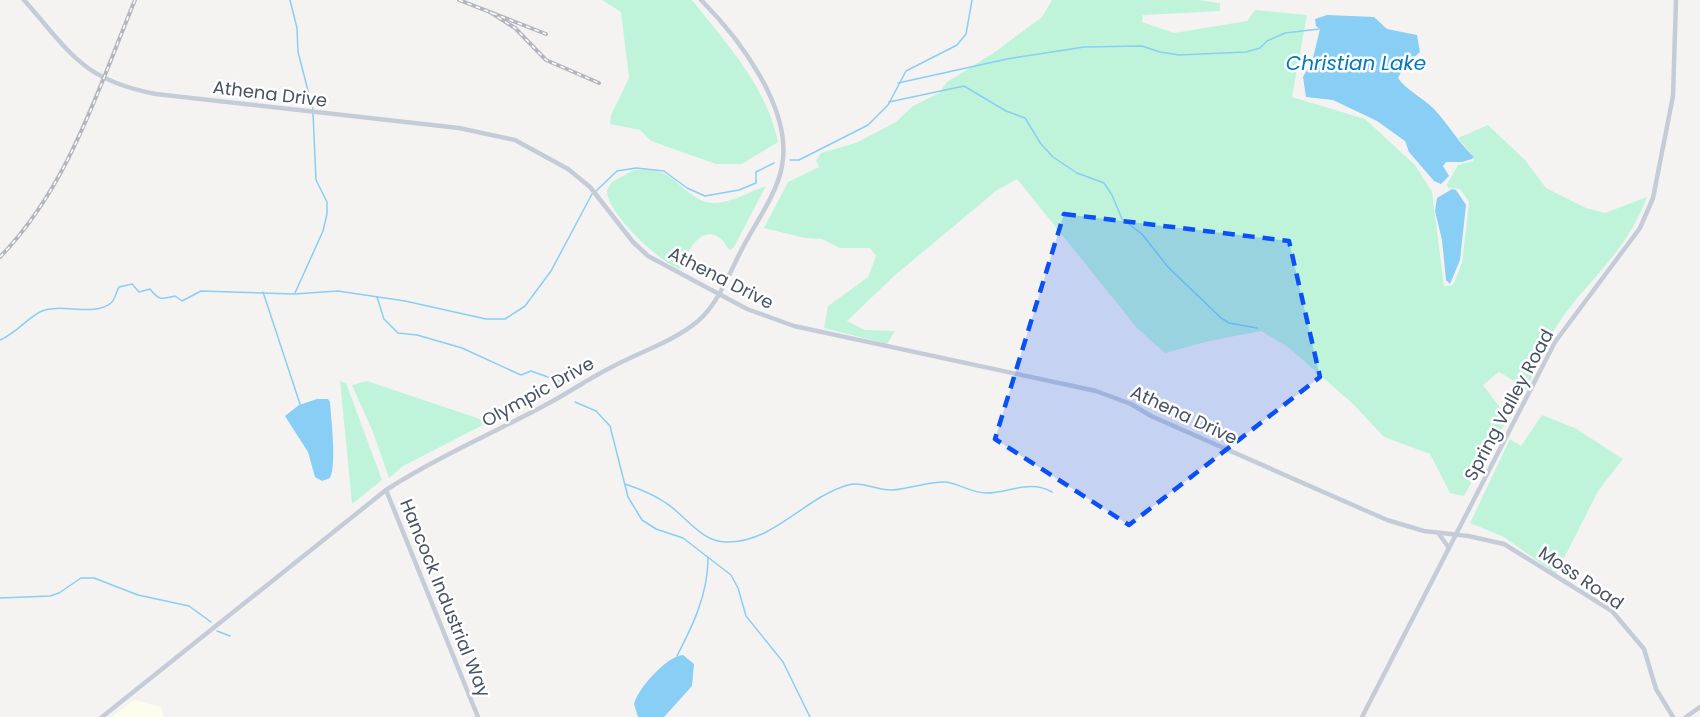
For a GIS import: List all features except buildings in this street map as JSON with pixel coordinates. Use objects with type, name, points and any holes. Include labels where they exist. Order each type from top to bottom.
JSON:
[{"type":"street","name":"Athena Drive","points":[[24,0],[81,64],[109,82],[135,90],[244,105],[459,128],[515,140],[567,170],[590,187],[633,242],[648,256],[759,315],[794,326],[1096,391],[1131,404],[1158,419],[1360,509],[1407,527],[1456,535]]},
{"type":"street","name":"Olympic Drive","points":[[102,717],[386,490],[420,469],[552,402],[609,368],[686,330],[705,314],[771,194],[782,168],[784,150],[779,117],[755,70],[729,30],[701,0]]},
{"type":"street","name":"Spring Valley Road","points":[[1362,717],[1555,342],[1640,228],[1653,198],[1673,96],[1676,0]]},
{"type":"street","name":"Hancock Industrial Way","points":[[386,490],[478,717]]},
{"type":"street","points":[[1463,521],[1468,536]]},
{"type":"street","points":[[1437,532],[1445,538],[1449,548]]},
{"type":"street","name":"Moss Road","points":[[1456,535],[1468,536],[1515,550],[1558,580],[1612,611],[1644,649],[1656,689],[1673,717]]},
{"type":"street","points":[[1686,717],[1700,707]]},
{"type":"highlighted area","points":[[1064,214],[1289,241],[1320,377],[1129,525],[995,439]]},
{"type":"shaded area","points":[[135,700],[161,707],[164,717],[111,717]]},
{"type":"green space","points":[[602,0],[692,0],[744,66],[755,84],[773,122],[778,142],[742,164],[716,164],[651,141],[640,130],[610,124],[611,115],[629,78],[621,12]]},
{"type":"green space","points":[[1052,0],[1199,0],[1220,3],[1220,11],[1143,15],[1142,22],[1174,33],[1247,21],[1255,10],[1307,15],[1292,97],[1365,119],[1415,165],[1432,192],[1444,286],[1453,285],[1462,263],[1469,202],[1460,189],[1448,188],[1447,184],[1458,165],[1473,161],[1474,157],[1458,138],[1488,125],[1525,160],[1546,188],[1586,208],[1605,213],[1647,197],[1639,217],[1619,249],[1560,321],[1523,396],[1513,394],[1514,381],[1499,372],[1483,385],[1508,418],[1464,496],[1450,493],[1430,454],[1384,437],[1353,404],[1288,347],[1261,331],[1209,341],[1165,353],[1137,328],[1017,179],[996,191],[894,276],[847,321],[865,330],[895,331],[887,344],[824,328],[828,306],[868,277],[876,256],[870,248],[840,248],[822,239],[805,238],[764,228],[788,182],[819,167],[816,161],[821,153],[856,143],[896,122],[913,106],[939,93],[947,82],[995,52],[1042,17]]},
{"type":"green space","points":[[634,170],[653,170],[663,173],[700,200],[713,203],[728,201],[766,186],[734,247],[730,250],[721,239],[713,235],[700,237],[690,249],[680,269],[660,258],[636,236],[624,223],[609,199],[607,190],[612,182]]},
{"type":"green space","points":[[340,381],[346,383],[382,480],[352,504]]},
{"type":"green space","points":[[367,381],[487,423],[403,466],[389,478],[373,432],[352,385]]},
{"type":"green space","points":[[1542,415],[1575,428],[1623,459],[1598,491],[1556,574],[1504,537],[1470,523],[1510,439],[1521,446]]},
{"type":"water","name":"Christian Lake","points":[[1327,15],[1374,17],[1387,29],[1417,35],[1420,52],[1404,66],[1398,78],[1434,109],[1474,157],[1462,162],[1446,162],[1443,166],[1449,176],[1441,184],[1434,181],[1409,152],[1405,141],[1377,121],[1333,100],[1306,97],[1303,77],[1313,58],[1320,29],[1316,26],[1315,19]]},
{"type":"water","points":[[1452,189],[1456,190],[1466,205],[1460,260],[1450,284],[1446,280],[1442,240],[1435,211],[1437,198]]},
{"type":"water","points":[[317,399],[328,399],[330,402],[333,441],[332,471],[330,478],[322,481],[315,477],[308,452],[285,416],[299,405]]},
{"type":"water","points":[[683,655],[694,664],[692,686],[664,717],[638,717],[634,704],[641,690],[669,661]]},
{"type":"waterway","points":[[290,0],[297,28],[298,52],[313,110]]},
{"type":"waterway","points":[[790,160],[799,160],[868,125],[888,105],[906,71],[957,45],[966,34],[972,0]]},
{"type":"waterway","points":[[898,83],[1007,59],[1084,47],[1142,46],[1179,55],[1246,52],[1260,48],[1267,41],[1285,33],[1319,29]]},
{"type":"waterway","points":[[889,102],[964,86],[1006,111],[1025,118],[1041,144],[1053,157],[1077,173],[1104,183],[1122,219],[1142,234],[1168,267],[1221,318],[1229,323],[1257,328]]},
{"type":"waterway","points":[[295,293],[323,231],[327,214],[327,202],[316,180],[313,113]]},
{"type":"waterway","points":[[596,191],[617,171],[636,168],[664,171],[687,188],[705,196],[739,190],[756,183],[756,172],[774,163]]},
{"type":"waterway","points":[[0,340],[42,311],[59,308],[87,310],[104,307],[112,302],[119,287],[132,284],[139,292],[150,289],[158,297],[175,296],[182,301],[201,291],[294,294],[338,291],[405,301],[486,319],[505,319],[525,306],[551,271],[592,194]]},
{"type":"waterway","points":[[263,292],[300,404]]},
{"type":"waterway","points":[[377,297],[384,319],[398,333],[417,335],[462,348],[521,375],[531,371],[559,381]]},
{"type":"waterway","points":[[575,402],[596,411],[610,426],[628,497],[642,520],[656,529],[683,538],[731,575],[738,588],[746,616],[783,662],[810,717]]},
{"type":"waterway","points":[[625,484],[661,500],[709,538],[726,542],[759,535],[832,491],[854,484],[892,490],[946,482],[981,493],[1028,487],[1044,488],[1052,492]]},
{"type":"waterway","points":[[677,656],[694,621],[702,597],[708,558]]},
{"type":"waterway","points":[[0,598],[50,596],[59,593],[81,578],[94,578],[138,595],[189,606],[211,622]]},
{"type":"waterway","points":[[217,631],[230,636]]},
{"type":"railway","points":[[0,257],[24,229],[63,168],[80,135],[135,0]]},
{"type":"railway","points":[[459,0],[546,34]]},
{"type":"railway","points":[[490,12],[515,28],[546,60],[599,83]]}]
